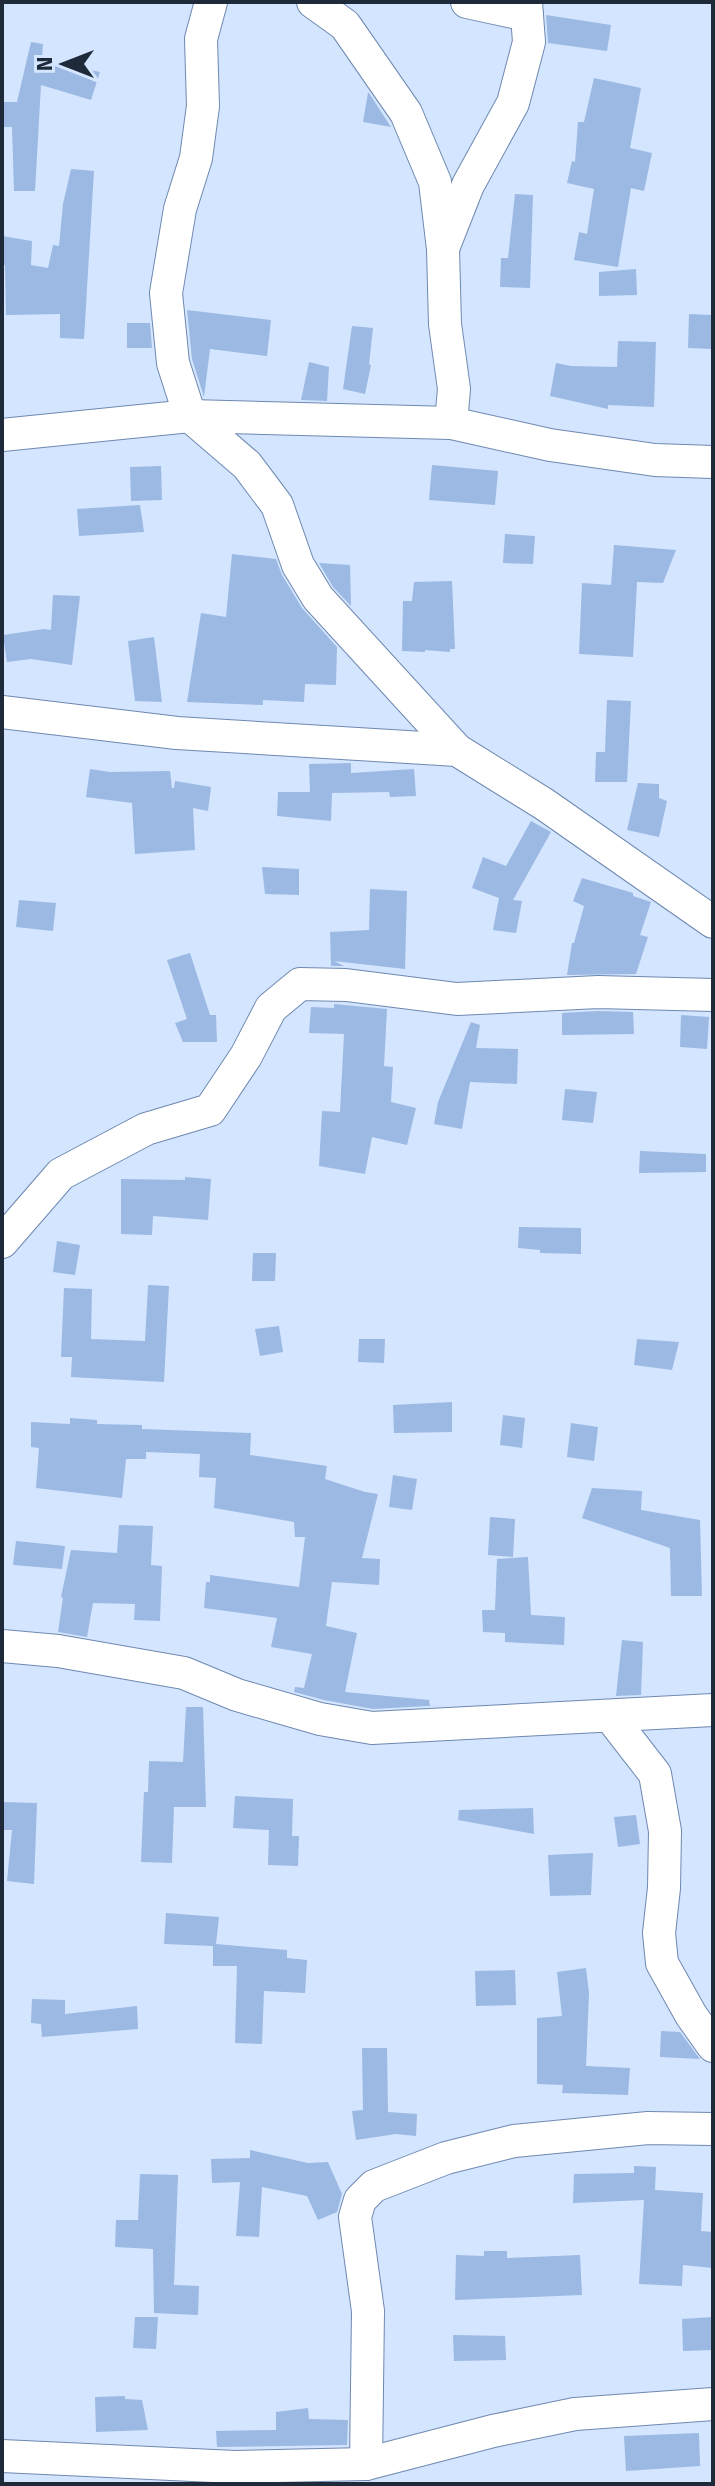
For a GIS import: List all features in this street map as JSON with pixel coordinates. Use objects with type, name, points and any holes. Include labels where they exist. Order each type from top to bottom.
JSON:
[{"type":"street","points":[[211,2],[201,39],[203,106],[196,158],[180,209],[166,293],[173,363],[190,416],[247,465],[277,505],[298,565],[318,598],[457,750],[544,804],[713,922]]},
{"type":"street","points":[[313,2],[345,25],[406,113],[435,182],[443,249],[445,324],[454,389],[451,423]]},
{"type":"street","points":[[443,249],[468,185],[513,103],[529,42],[526,9],[467,2]]},
{"type":"street","points":[[2,435],[190,416],[451,423],[550,445],[655,460],[713,462]]},
{"type":"street","points":[[2,712],[177,733],[457,750]]},
{"type":"street","points":[[2,1242],[61,1174],[146,1129],[210,1110],[246,1056],[271,1008],[300,984],[346,985],[457,999],[598,992],[713,995]]},
{"type":"street","points":[[2,1646],[58,1651],[184,1673],[237,1695],[320,1719],[372,1728],[713,1710]]},
{"type":"street","points":[[610,1716],[655,1774],[665,1831],[659,1933],[662,1963],[691,2015],[713,2046]]},
{"type":"street","points":[[366,2464],[368,2311],[355,2217],[360,2200],[374,2186],[446,2158],[514,2141],[648,2128],[713,2129]]},
{"type":"street","points":[[2,2456],[235,2467],[366,2464],[493,2431],[575,2414],[713,2404]]},
{"type":"building","points":[[546,15],[611,25],[607,51],[548,43]]},
{"type":"building","points":[[31,42],[43,44],[42,60],[100,72],[91,100],[41,85],[35,191],[14,191],[12,127],[2,127],[2,102],[17,102]]},
{"type":"building","points":[[594,78],[641,88],[630,148],[652,153],[644,191],[631,188],[618,267],[574,260],[579,232],[587,234],[594,189],[567,183],[572,161],[575,162],[578,122],[584,122]]},
{"type":"building","points":[[369,93],[391,127],[363,122]]},
{"type":"building","points":[[71,169],[94,171],[84,339],[60,338],[60,314],[6,315],[5,265],[2,265],[2,236],[32,241],[31,265],[48,268],[53,245],[59,246],[63,204]]},
{"type":"building","points":[[515,194],[533,195],[530,288],[500,287],[501,258],[508,258]]},
{"type":"building","points":[[636,269],[637,295],[599,296],[599,272]]},
{"type":"building","points":[[187,310],[271,320],[267,356],[210,349],[204,397],[192,359]]},
{"type":"building","points":[[689,314],[713,315],[713,349],[688,348]]},
{"type":"building","points":[[127,323],[150,323],[152,348],[127,348]]},
{"type":"building","points":[[352,326],[373,328],[371,365],[365,394],[343,389]]},
{"type":"building","points":[[618,341],[656,342],[654,407],[608,405],[608,409],[550,396],[556,363],[617,367]]},
{"type":"building","points":[[309,362],[329,367],[327,401],[301,400]]},
{"type":"building","points":[[432,465],[498,471],[495,505],[429,500]]},
{"type":"building","points":[[161,466],[162,500],[131,501],[130,467]]},
{"type":"building","points":[[140,505],[144,532],[79,536],[77,509]]},
{"type":"building","points":[[505,534],[535,536],[533,564],[503,563]]},
{"type":"building","points":[[614,545],[676,550],[663,583],[637,582],[633,657],[579,654],[582,583],[611,585]]},
{"type":"building","points":[[232,554],[276,559],[302,608],[337,647],[336,685],[305,684],[304,702],[263,700],[263,705],[187,702],[201,613],[226,617]]},
{"type":"building","points":[[319,563],[350,565],[351,606],[333,587]]},
{"type":"building","points":[[452,581],[455,649],[450,649],[450,652],[402,651],[403,601],[412,601],[414,582]]},
{"type":"building","points":[[53,595],[80,596],[72,665],[31,659],[7,662],[3,635],[51,630]]},
{"type":"building","points":[[154,637],[162,702],[135,701],[128,641]]},
{"type":"building","points":[[607,700],[631,701],[627,782],[595,782],[596,752],[605,752]]},
{"type":"building","points":[[351,763],[351,773],[414,769],[416,796],[390,797],[389,792],[332,793],[331,821],[277,816],[278,792],[310,792],[309,764]]},
{"type":"building","points":[[90,769],[110,772],[170,771],[172,788],[175,781],[211,787],[208,811],[193,808],[195,850],[135,854],[132,803],[86,797]]},
{"type":"building","points":[[638,783],[659,784],[659,798],[667,801],[659,837],[627,830]]},
{"type":"building","points":[[531,821],[551,832],[513,900],[522,901],[516,933],[493,930],[499,898],[472,888],[483,857],[506,866]]},
{"type":"building","points":[[262,867],[299,869],[299,895],[265,894]]},
{"type":"building","points":[[582,878],[633,893],[633,896],[651,902],[640,935],[648,937],[636,974],[567,975],[572,943],[584,906],[573,901]]},
{"type":"building","points":[[370,889],[407,891],[405,969],[334,961],[344,966],[331,966],[330,932],[369,930]]},
{"type":"building","points":[[19,900],[56,903],[53,931],[16,927]]},
{"type":"building","points":[[190,953],[210,1015],[216,1015],[217,1042],[183,1042],[175,1023],[187,1019],[167,960]]},
{"type":"building","points":[[334,1004],[387,1009],[384,1066],[393,1067],[391,1102],[416,1108],[407,1145],[372,1137],[365,1174],[319,1166],[322,1111],[340,1112],[344,1034],[309,1033],[311,1007],[334,1008]]},
{"type":"building","points":[[633,1012],[634,1034],[562,1035],[562,1013]]},
{"type":"building","points":[[681,1015],[709,1017],[707,1049],[680,1047]]},
{"type":"building","points":[[471,1022],[480,1025],[476,1048],[518,1049],[517,1084],[470,1082],[462,1129],[434,1124],[438,1102]]},
{"type":"building","points":[[565,1089],[597,1092],[593,1123],[562,1120]]},
{"type":"building","points":[[640,1151],[706,1154],[706,1172],[639,1173]]},
{"type":"building","points":[[185,1177],[211,1179],[208,1220],[153,1216],[152,1235],[121,1234],[121,1179],[185,1180]]},
{"type":"building","points":[[519,1227],[581,1228],[581,1254],[540,1253],[540,1250],[518,1248]]},
{"type":"building","points":[[57,1241],[80,1245],[75,1275],[53,1272]]},
{"type":"building","points":[[253,1253],[276,1253],[275,1281],[252,1281]]},
{"type":"building","points":[[148,1285],[169,1286],[164,1382],[71,1377],[72,1357],[61,1357],[64,1288],[92,1289],[91,1339],[145,1341]]},
{"type":"building","points":[[279,1326],[283,1352],[260,1356],[255,1329]]},
{"type":"building","points":[[359,1339],[385,1339],[384,1363],[358,1362]]},
{"type":"building","points":[[637,1339],[679,1342],[672,1370],[634,1365]]},
{"type":"building","points":[[452,1402],[452,1432],[394,1433],[393,1405]]},
{"type":"building","points":[[503,1415],[525,1418],[522,1448],[500,1445]]},
{"type":"building","points":[[70,1418],[97,1420],[97,1424],[142,1425],[142,1429],[251,1433],[250,1455],[327,1466],[325,1479],[378,1494],[362,1558],[380,1559],[379,1585],[332,1582],[326,1626],[357,1633],[345,1692],[429,1700],[430,1706],[373,1709],[294,1692],[295,1687],[304,1688],[312,1654],[271,1647],[277,1618],[204,1608],[206,1582],[210,1582],[210,1575],[299,1587],[305,1537],[295,1537],[294,1522],[214,1508],[216,1478],[199,1477],[200,1454],[146,1452],[146,1459],[126,1459],[122,1498],[36,1488],[39,1448],[31,1447],[31,1422],[70,1424]]},
{"type":"building","points":[[571,1423],[598,1427],[594,1461],[567,1457]]},
{"type":"building","points":[[393,1475],[417,1479],[412,1510],[389,1507]]},
{"type":"building","points":[[592,1488],[642,1491],[641,1510],[700,1520],[702,1596],[671,1596],[670,1548],[582,1518]]},
{"type":"building","points":[[490,1517],[515,1519],[513,1557],[488,1555]]},
{"type":"building","points":[[119,1525],[153,1526],[151,1565],[162,1566],[160,1621],[134,1620],[135,1604],[93,1603],[87,1637],[58,1632],[61,1597],[71,1550],[117,1553]]},
{"type":"building","points":[[16,1541],[65,1546],[62,1569],[13,1565]]},
{"type":"building","points":[[528,1557],[531,1615],[565,1617],[564,1645],[505,1642],[505,1633],[483,1632],[482,1610],[495,1610],[497,1559]]},
{"type":"building","points":[[622,1640],[643,1642],[641,1695],[616,1696]]},
{"type":"building","points":[[186,1707],[203,1707],[206,1807],[174,1807],[172,1863],[141,1862],[144,1792],[148,1792],[149,1761],[183,1762]]},
{"type":"building","points":[[235,1796],[293,1799],[292,1836],[299,1836],[298,1866],[268,1865],[269,1830],[233,1828]]},
{"type":"building","points":[[3,1802],[37,1803],[34,1884],[7,1881],[12,1830],[3,1830]]},
{"type":"building","points":[[533,1808],[534,1834],[458,1820],[459,1810]]},
{"type":"building","points":[[636,1815],[640,1844],[618,1847],[614,1817]]},
{"type":"building","points":[[593,1853],[591,1895],[550,1896],[548,1855]]},
{"type":"building","points":[[166,1913],[219,1917],[216,1944],[287,1950],[287,1958],[307,1960],[305,1993],[264,1991],[262,2044],[235,2043],[237,1966],[213,1966],[213,1946],[164,1944]]},
{"type":"building","points":[[586,1968],[589,1993],[586,2066],[630,2068],[628,2095],[562,2093],[563,2085],[537,2084],[537,2018],[562,2016],[557,1972]]},
{"type":"building","points":[[515,1970],[516,2005],[476,2006],[475,1971]]},
{"type":"building","points":[[32,1999],[65,2000],[65,2014],[137,2006],[138,2029],[42,2037],[41,2024],[31,2023]]},
{"type":"building","points":[[661,2031],[680,2032],[700,2059],[660,2057]]},
{"type":"building","points":[[362,2048],[387,2048],[388,2112],[417,2114],[416,2136],[396,2134],[356,2140],[352,2111],[363,2110]]},
{"type":"building","points":[[250,2150],[308,2163],[328,2162],[342,2194],[337,2212],[318,2220],[307,2196],[262,2187],[259,2237],[236,2236],[240,2182],[212,2183],[211,2159],[250,2158]]},
{"type":"building","points":[[634,2166],[656,2167],[655,2190],[703,2193],[701,2231],[713,2232],[713,2268],[683,2265],[682,2286],[639,2284],[644,2200],[573,2203],[574,2174],[634,2173]]},
{"type":"building","points":[[140,2174],[178,2175],[174,2285],[199,2286],[198,2315],[154,2313],[153,2249],[115,2247],[116,2220],[138,2220]]},
{"type":"building","points":[[484,2251],[507,2251],[507,2258],[580,2255],[582,2295],[455,2300],[456,2255],[484,2256]]},
{"type":"building","points":[[135,2317],[158,2317],[156,2349],[133,2348]]},
{"type":"building","points":[[713,2317],[713,2350],[683,2351],[682,2319]]},
{"type":"building","points":[[453,2335],[505,2336],[506,2360],[454,2361]]},
{"type":"building","points":[[125,2396],[125,2399],[142,2400],[148,2430],[96,2432],[95,2397]]},
{"type":"building","points":[[308,2408],[309,2419],[348,2420],[347,2445],[217,2447],[216,2431],[276,2430],[276,2412]]},
{"type":"building","points":[[699,2433],[700,2466],[626,2471],[624,2436]]}]
